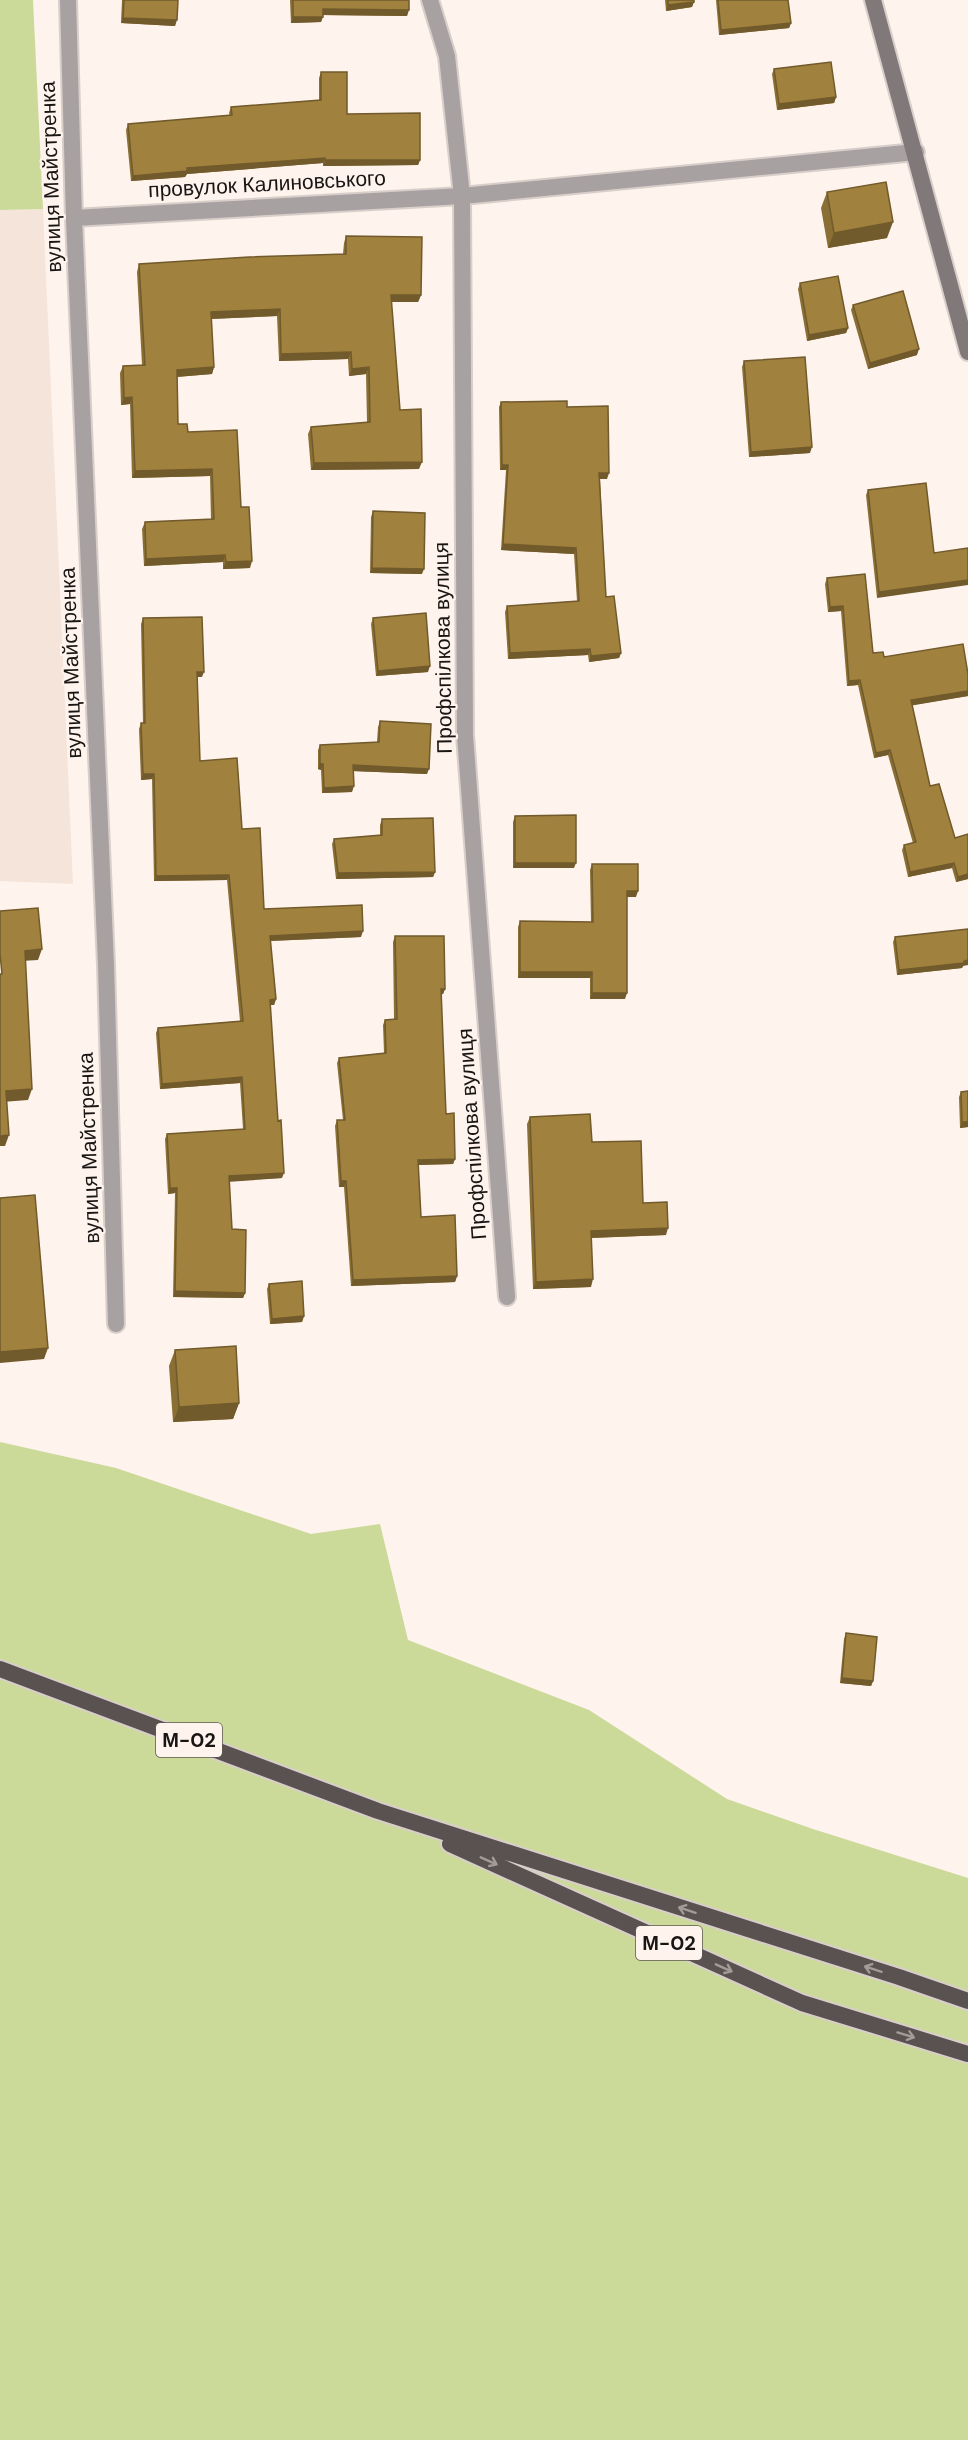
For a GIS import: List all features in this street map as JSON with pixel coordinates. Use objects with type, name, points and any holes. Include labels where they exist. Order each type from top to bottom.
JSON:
[{"type":"highway","name":"М-02","points":[[0,1669],[378,1811],[968,2001]]},
{"type":"highway","name":"М-02","points":[[378,1811],[802,2003],[968,2054]]},
{"type":"main road","points":[[873,0],[916,152],[968,352]]},
{"type":"street","name":"вулиця Майстренка","points":[[68,0],[74,218],[106,964],[116,1324]]},
{"type":"street","name":"Профспілкова вулиця","points":[[430,0],[447,56],[462,196],[465,735],[507,1297]]},
{"type":"street","name":"провулок Калиновського","points":[[74,218],[462,196],[916,152]]},
{"type":"shaded area","points":[[43,209],[73,884],[0,881],[0,210]]},
{"type":"green space","points":[[0,0],[33,0],[43,209],[0,210]]},
{"type":"green space","points":[[0,1442],[116,1468],[311,1534],[380,1524],[408,1640],[589,1710],[727,1799],[968,1878],[968,2440],[0,2440]]},
{"type":"building","points":[[124,0],[178,0],[177,20],[123,18]]},
{"type":"building","points":[[293,0],[409,0],[409,10],[323,9],[323,17],[293,17]]},
{"type":"building","points":[[668,0],[694,0],[694,2],[668,5]]},
{"type":"building","points":[[718,0],[788,0],[791,23],[721,30]]},
{"type":"building","points":[[831,62],[836,97],[779,104],[774,69]]},
{"type":"building","points":[[321,72],[347,72],[347,114],[420,113],[420,160],[325,160],[325,158],[187,168],[187,171],[133,176],[128,124],[232,115],[231,107],[321,100]]},
{"type":"building","points":[[886,182],[893,222],[834,233],[827,192]]},
{"type":"building","points":[[346,236],[422,237],[421,295],[391,295],[400,410],[421,409],[422,462],[314,463],[311,427],[370,422],[369,367],[352,369],[351,352],[281,354],[280,309],[211,312],[214,367],[177,370],[178,424],[187,424],[188,432],[237,430],[241,507],[249,507],[252,561],[226,562],[225,555],[146,559],[145,522],[214,519],[212,469],[135,471],[132,397],[124,398],[123,366],[145,365],[139,264],[346,254]]},
{"type":"building","points":[[838,276],[848,328],[809,335],[800,283]]},
{"type":"building","points":[[903,291],[919,349],[870,363],[853,305]]},
{"type":"building","points":[[805,357],[812,447],[751,452],[744,361]]},
{"type":"building","points":[[567,401],[567,407],[608,406],[609,473],[599,473],[606,597],[614,596],[621,653],[591,656],[590,649],[510,653],[507,606],[579,601],[576,548],[503,544],[508,465],[502,465],[501,402]]},
{"type":"building","points":[[926,483],[934,553],[968,548],[968,580],[879,592],[868,490]]},
{"type":"building","points":[[373,511],[425,513],[424,569],[372,568]]},
{"type":"building","points":[[865,574],[873,653],[883,652],[884,657],[963,644],[968,691],[911,700],[930,786],[939,784],[955,838],[968,834],[968,874],[958,877],[954,863],[910,872],[904,845],[916,842],[890,750],[876,753],[860,680],[849,681],[843,606],[830,607],[827,578]]},
{"type":"building","points":[[426,613],[430,666],[378,671],[373,618]]},
{"type":"building","points":[[202,617],[204,672],[197,672],[200,761],[237,758],[242,829],[260,828],[264,909],[362,905],[363,931],[270,936],[276,999],[270,1000],[284,1173],[229,1176],[232,1229],[246,1230],[245,1293],[175,1291],[177,1188],[170,1188],[167,1134],[245,1129],[242,1077],[162,1084],[158,1028],[243,1021],[229,875],[156,876],[154,774],[143,774],[141,723],[145,723],[143,618]]},
{"type":"building","points":[[380,721],[431,724],[429,769],[353,765],[354,786],[324,788],[320,745],[379,742]]},
{"type":"building","points":[[576,815],[576,863],[515,863],[515,816]]},
{"type":"building","points":[[433,818],[435,872],[338,873],[334,839],[382,835],[382,819]]},
{"type":"building","points":[[592,864],[638,864],[638,891],[627,891],[627,993],[592,993],[592,972],[520,972],[520,921],[593,922]]},
{"type":"building","points":[[38,908],[42,949],[25,951],[32,1089],[6,1091],[9,1135],[0,1136],[0,974],[2,974],[0,911]]},
{"type":"building","points":[[968,929],[968,960],[964,963],[899,970],[895,937]]},
{"type":"building","points":[[395,936],[444,936],[445,989],[441,989],[446,1114],[454,1113],[455,1159],[418,1160],[421,1217],[455,1215],[457,1276],[353,1280],[346,1181],[341,1181],[337,1120],[345,1120],[339,1058],[386,1053],[385,1020],[397,1019]]},
{"type":"building","points":[[968,1091],[968,1122],[962,1122],[961,1092]]},
{"type":"building","points":[[590,1114],[592,1142],[641,1141],[643,1203],[667,1202],[668,1228],[591,1231],[593,1279],[536,1282],[530,1117]]},
{"type":"building","points":[[35,1195],[48,1348],[0,1352],[0,1198]]},
{"type":"building","points":[[302,1281],[304,1316],[272,1319],[269,1284]]},
{"type":"building","points":[[236,1346],[239,1403],[179,1407],[175,1350]]},
{"type":"building","points":[[846,1633],[877,1637],[873,1681],[842,1678]]}]
